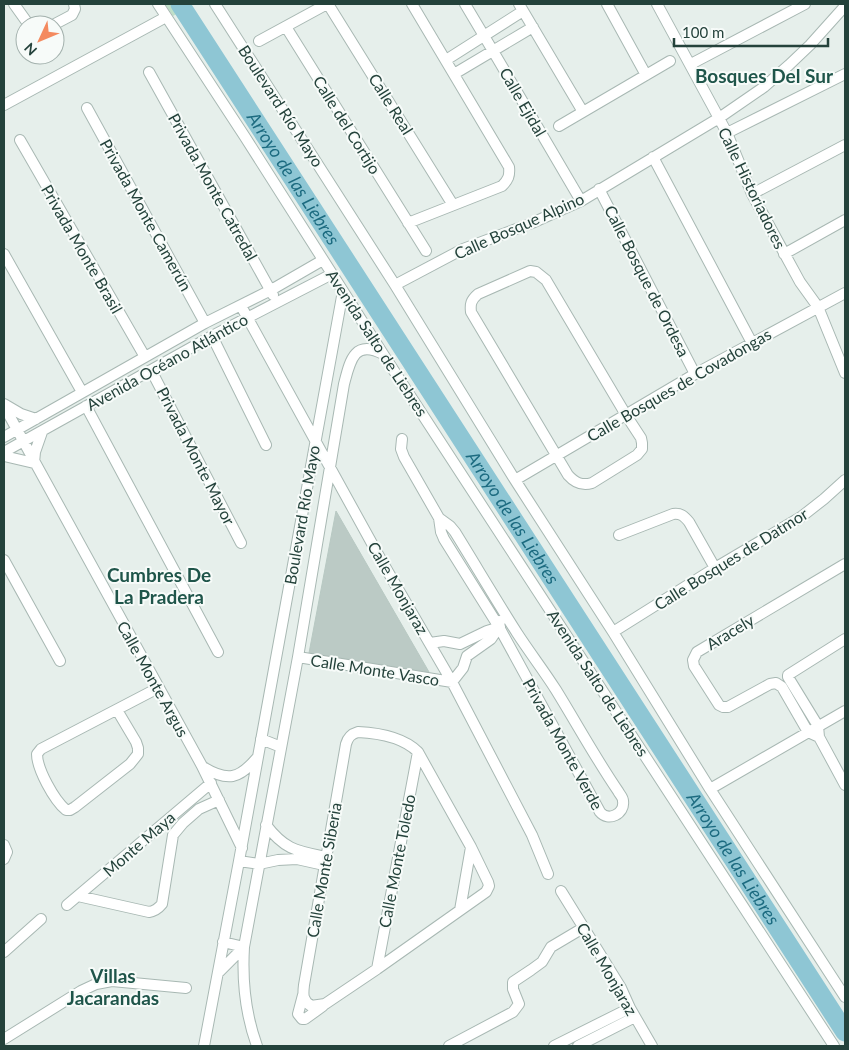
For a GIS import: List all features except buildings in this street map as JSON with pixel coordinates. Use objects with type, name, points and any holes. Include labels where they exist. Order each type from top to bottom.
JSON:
[{"type":"street","points":[[14,4],[22,15]]},
{"type":"street","points":[[65,18],[72,14],[75,9],[74,4]]},
{"type":"street","points":[[4,105],[166,17],[158,4]]},
{"type":"street","name":"Boulevard Río Mayo","points":[[215,4],[395,285]]},
{"type":"street","points":[[259,41],[328,4]]},
{"type":"street","name":"Calle Real","points":[[328,4],[453,205]]},
{"type":"street","points":[[408,223],[502,186],[508,179],[510,172],[509,167],[412,4]]},
{"type":"street","name":"Calle Ejidal","points":[[465,4],[581,201]]},
{"type":"street","points":[[607,4],[646,75]]},
{"type":"street","name":"Calle Historiadores","points":[[658,4],[727,133],[752,194],[800,282],[818,307],[845,373]]},
{"type":"street","points":[[690,64],[805,4]]},
{"type":"street","name":"Calle Bosque Alpino","points":[[395,285],[463,249],[532,223],[581,201],[718,118],[764,87],[789,65],[845,6]]},
{"type":"street","points":[[446,60],[484,35],[521,7],[583,112]]},
{"type":"street","name":"Avenida Salto de Liebres","points":[[166,17],[834,1046]]},
{"type":"street","name":"Calle del Cortijo","points":[[286,27],[426,251]]},
{"type":"street","points":[[454,74],[533,27]]},
{"type":"street","points":[[559,126],[670,61]]},
{"type":"street","name":"Privada Monte Catredal","points":[[149,72],[277,302]]},
{"type":"street","points":[[727,133],[845,74]]},
{"type":"street","name":"Privada Monte Camerún","points":[[87,108],[205,323]]},
{"type":"street","name":"Privada Monte Brasil","points":[[20,140],[145,357]]},
{"type":"street","points":[[752,194],[845,145]]},
{"type":"street","points":[[653,157],[752,343]]},
{"type":"street","name":"Calle Bosque de Ordesa","points":[[599,189],[695,374]]},
{"type":"street","points":[[784,254],[845,220]]},
{"type":"street","points":[[4,254],[82,392]]},
{"type":"street","name":"Avenida Océano Atlántico","points":[[4,437],[205,323],[271,290],[323,260]]},
{"type":"street","points":[[530,271],[536,272],[546,280],[641,438],[642,443],[642,449],[637,455],[586,485],[573,480],[557,456],[471,312],[470,306],[472,299],[478,294],[530,271]]},
{"type":"street","name":"Avenida Océano Atlántico","points":[[4,452],[212,336],[332,274]]},
{"type":"street","points":[[395,285],[515,480],[613,632],[710,789],[845,997]]},
{"type":"street","name":"Boulevard Río Mayo","points":[[204,1046],[242,848],[343,291]]},
{"type":"street","name":"Calle Bosques de Covadongas","points":[[515,480],[695,374],[845,293]]},
{"type":"street","name":"Calle Monjaraz","points":[[241,306],[380,558],[452,682],[532,834],[548,874]]},
{"type":"street","points":[[212,336],[266,445]]},
{"type":"street","name":"Boulevard Río Mayo","points":[[257,1046],[246,1012],[243,990],[244,946],[298,657],[344,384],[351,360],[361,350],[368,348],[383,354]]},
{"type":"street","name":"Privada Monte Mayor","points":[[151,370],[241,543]]},
{"type":"street","points":[[4,405],[36,419]]},
{"type":"street","name":"Calle Monte Argus","points":[[4,405],[34,463],[202,766],[242,848]]},
{"type":"street","points":[[86,406],[218,652]]},
{"type":"street","points":[[4,456],[34,463],[35,452],[42,432]]},
{"type":"street","name":"Privada Monte Verde","points":[[402,439],[401,449],[404,457],[439,518],[444,539],[499,627],[600,812],[606,817],[616,815],[622,809],[623,799],[555,688],[516,632],[455,532],[439,518]]},
{"type":"street","name":"Calle Bosques de Datmor","points":[[613,632],[801,517],[845,480]]},
{"type":"street","points":[[619,535],[679,513],[689,522],[715,568]]},
{"type":"street","points":[[4,560],[60,662]]},
{"type":"street","name":"Aracely","points":[[813,729],[779,684],[776,683],[770,684],[728,708],[719,705],[694,666],[693,660],[697,652],[845,564]]},
{"type":"street","points":[[466,656],[491,639],[499,627],[503,611]]},
{"type":"street","points":[[460,644],[499,627],[516,632]]},
{"type":"street","points":[[845,639],[788,675],[813,729],[845,785]]},
{"type":"street","points":[[430,643],[444,641],[460,644],[465,649],[466,656],[463,668],[452,682]]},
{"type":"street","name":"Calle Monte Vasco","points":[[298,657],[452,682]]},
{"type":"street","points":[[117,710],[136,742],[138,754],[130,764],[76,807],[66,810],[55,798],[39,766],[38,754],[41,749],[158,688]]},
{"type":"street","points":[[710,789],[845,711]]},
{"type":"street","name":"Calle Monte Siberia","points":[[368,732],[406,742],[418,752],[471,847],[489,886],[486,892],[305,1019],[302,1019],[298,1014],[303,995],[347,739],[354,733],[368,732]]},
{"type":"street","points":[[261,739],[281,747]]},
{"type":"street","name":"Calle Monte Toledo","points":[[377,969],[418,752]]},
{"type":"street","points":[[202,766],[221,776],[231,777],[241,773],[258,757]]},
{"type":"street","name":"Monte Maya","points":[[67,905],[210,783]]},
{"type":"street","name":"Monte Maya","points":[[183,823],[199,809],[219,800]]},
{"type":"street","points":[[78,896],[149,912],[159,908],[162,904],[173,834],[183,823],[174,814]]},
{"type":"street","points":[[266,825],[288,846],[325,861]]},
{"type":"street","points":[[4,845],[7,852],[4,859]]},
{"type":"street","points":[[460,910],[471,847]]},
{"type":"street","points":[[239,861],[259,864],[287,859],[325,861]]},
{"type":"street","name":"Calle Monjaraz","points":[[561,892],[621,988],[632,1012],[652,1046]]},
{"type":"street","points":[[4,952],[41,919]]},
{"type":"street","points":[[449,1046],[513,1012],[519,1004],[513,989],[513,982],[542,962],[551,947],[583,928]]},
{"type":"street","points":[[223,942],[244,946]]},
{"type":"street","points":[[217,974],[244,946]]},
{"type":"street","points":[[4,1039],[81,991],[96,984],[112,981],[186,988]]},
{"type":"street","points":[[303,995],[306,1003],[311,1006],[325,1004]]},
{"type":"street","points":[[554,1046],[617,1015],[632,1012]]},
{"type":"street","points":[[578,1046],[632,1012]]},
{"type":"green space","points":[[165,4],[193,4],[173,16]]},
{"type":"waterway","name":"Arroyo de las Liebres","points":[[180,4],[845,1032]]},
{"type":"district","name":"Bosques Del Sur","points":[[764,76]]},
{"type":"district","name":"Cumbres De La Pradera","points":[[159,586]]},
{"type":"district","name":"Villas Jacarandas","points":[[113,987]]}]
